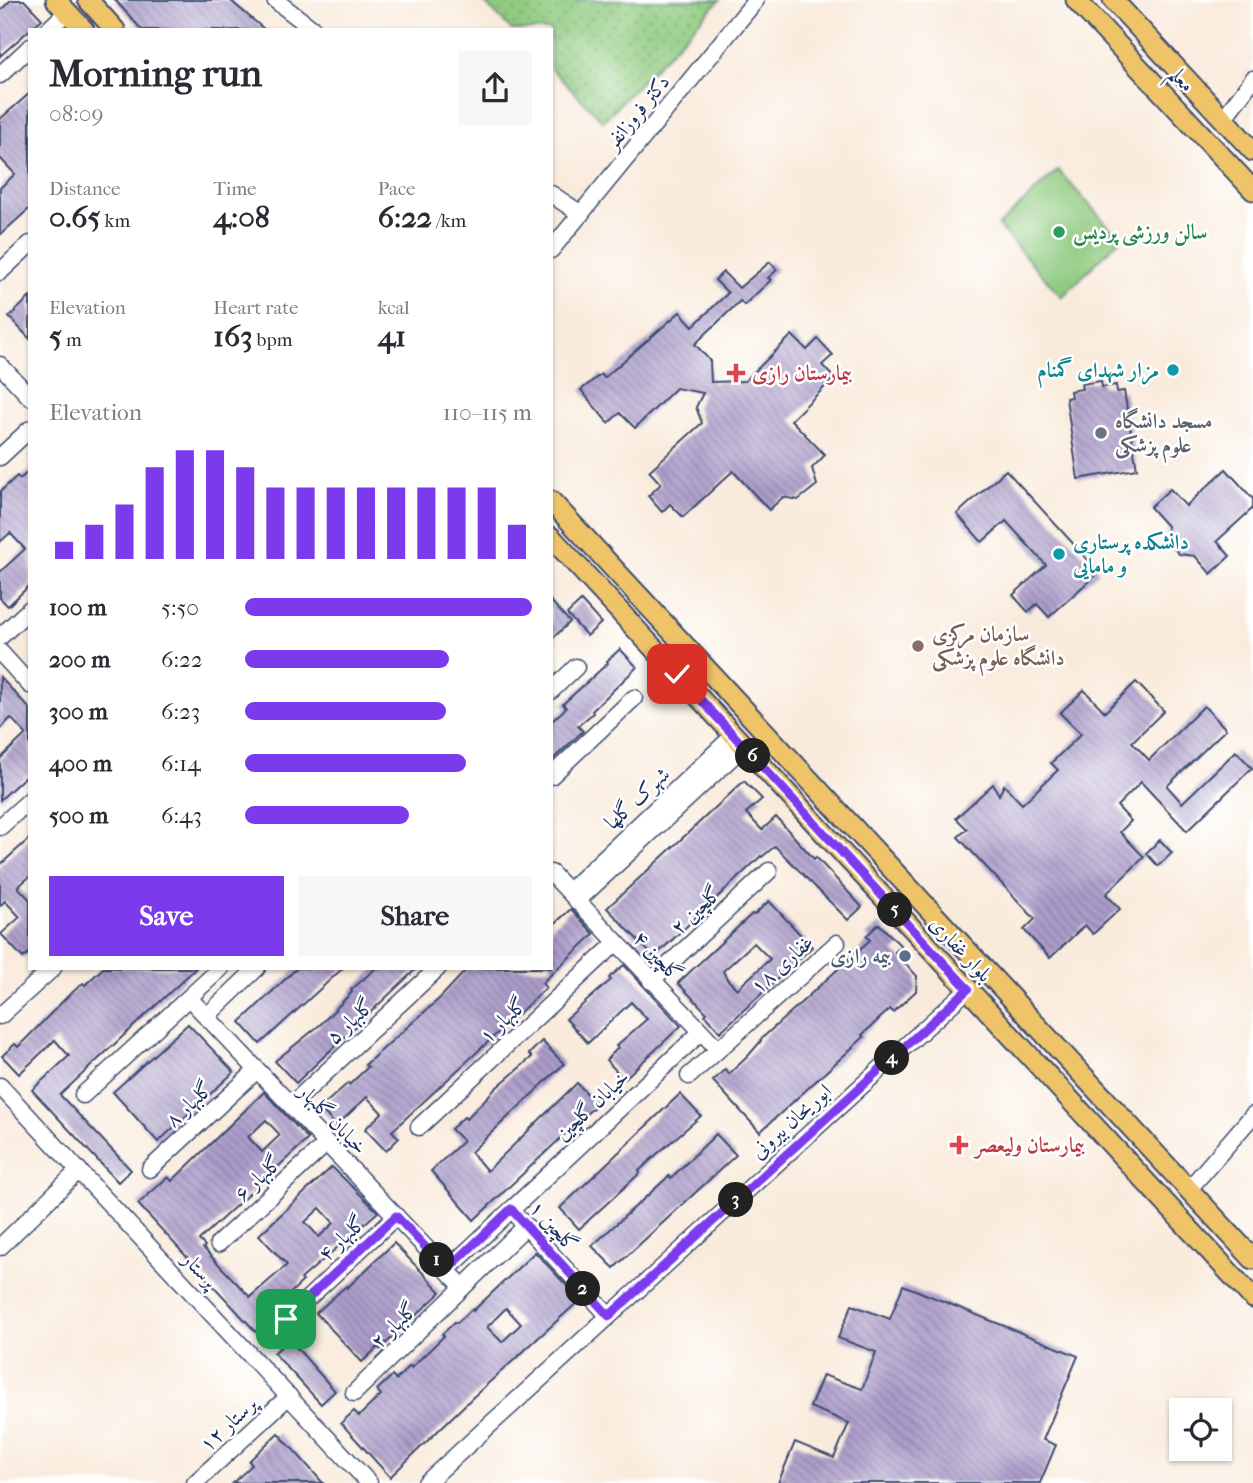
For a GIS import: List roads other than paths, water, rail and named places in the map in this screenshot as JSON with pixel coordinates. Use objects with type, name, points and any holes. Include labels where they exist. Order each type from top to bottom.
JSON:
[{"type":"main road","points":[[88,0],[113,28]]},
{"type":"main road","name":"معلم","points":[[1076,0],[1253,190]]},
{"type":"main road","name":"معلم","points":[[1113,0],[1253,151]]},
{"type":"main road","points":[[62,6],[82,28]]},
{"type":"main road","name":"بلوار غفاری","points":[[553,503],[1253,1259]]},
{"type":"main road","name":"بلوار غفاری","points":[[553,539],[1253,1298]]},
{"type":"street","points":[[275,0],[311,28]]},
{"type":"street","name":"دکتر فروزانفر","points":[[553,248],[756,0]]},
{"type":"street","points":[[49,28],[62,6]]},
{"type":"street","points":[[0,75],[28,49]]},
{"type":"street","points":[[1223,119],[1253,79]]},
{"type":"street","points":[[553,195],[581,214]]},
{"type":"street","points":[[0,272],[28,246]]},
{"type":"street","points":[[0,365],[28,395]]},
{"type":"street","points":[[0,457],[28,431]]},
{"type":"street","points":[[0,637],[28,611]]},
{"type":"street","points":[[0,652],[28,682]]},
{"type":"street","points":[[553,689],[576,667]]},
{"type":"street","points":[[553,774],[634,698]]},
{"type":"street","name":"شهرک گلها","points":[[573,896],[739,740]]},
{"type":"street","points":[[0,827],[28,802]]},
{"type":"street","name":"گلچین ۲","points":[[651,981],[769,871]]},
{"type":"street","name":"گلچین ۴","points":[[553,875],[718,1049]]},
{"type":"street","name":"گلبهار ۱","points":[[419,1127],[617,943]]},
{"type":"street","name":"غفاری ۱۸","points":[[718,1049],[837,943]]},
{"type":"street","points":[[0,1016],[50,970]]},
{"type":"street","points":[[83,1096],[219,970]]},
{"type":"street","points":[[206,1017],[255,970]]},
{"type":"street","name":"گلبهار ۵","points":[[291,1105],[436,970]]},
{"type":"street","name":"ابوریحان بیرونی","points":[[426,1483],[968,989]]},
{"type":"street","name":"خیابان گلبهار","points":[[189,998],[463,1287]]},
{"type":"street","name":"خیابان گلچین","points":[[511,1209],[701,1032]]},
{"type":"street","points":[[690,1076],[718,1049]]},
{"type":"street","name":"گلبهار ۸","points":[[150,1169],[257,1069]]},
{"type":"street","name":"پرستار","points":[[0,1086],[369,1483]]},
{"type":"street","points":[[1189,1189],[1253,1115]]},
{"type":"street","name":"گلبهار ۶","points":[[218,1244],[327,1143]]},
{"type":"street","points":[[0,1247],[79,1170]]},
{"type":"street","points":[[447,1270],[511,1209]]},
{"type":"street","name":"گلچین ۱","points":[[511,1209],[609,1316]]},
{"type":"street","name":"گلبهار ۴","points":[[286,1319],[396,1216]]},
{"type":"street","name":"گلبهار ۲","points":[[354,1394],[526,1226]]},
{"type":"street","name":"پرستار ۱۲","points":[[195,1483],[289,1396]]},
{"type":"place","name":"سالن ورزشی پردیس","points":[[1059,232]]},
{"type":"place","name":"مزار شهدای گمنام","points":[[1173,370]]},
{"type":"place","name":"بیمارستان رازی","points":[[736,373]]},
{"type":"place","name":"مسجد دانشگاه علوم پزشکی","points":[[1101,433]]},
{"type":"place","name":"دانشکده پرستاری و مامایی","points":[[1059,554]]},
{"type":"place","name":"سازمان مرکزی دانشگاه علوم پزشکی","points":[[918,646]]},
{"type":"place","name":"بیمه رازی","points":[[905,956]]},
{"type":"place","name":"بیمارستان ولیعصر","points":[[959,1145]]}]
